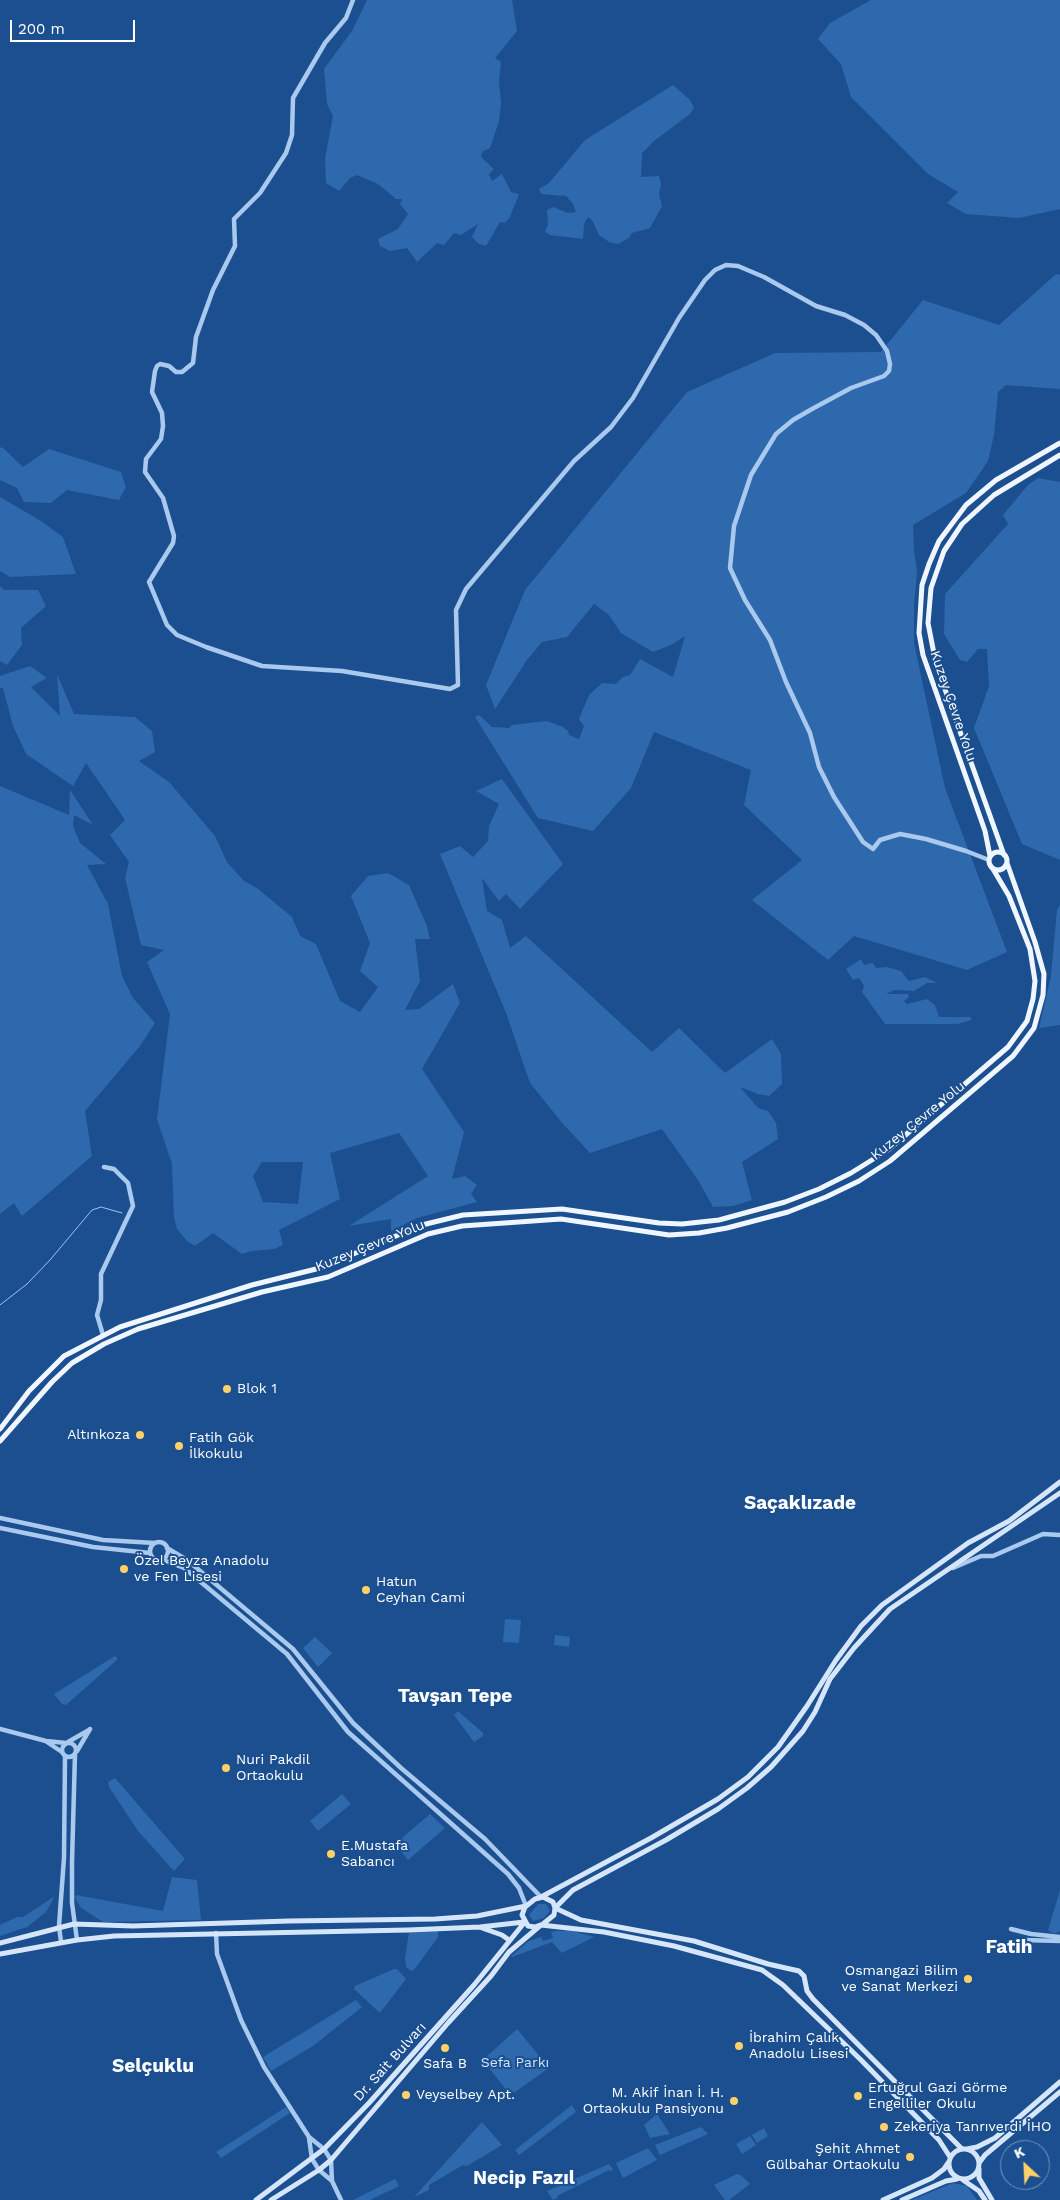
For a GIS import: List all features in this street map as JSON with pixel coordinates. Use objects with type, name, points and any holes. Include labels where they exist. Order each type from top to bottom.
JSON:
[{"type":"main road","name":"Kuzey Çevre Yolu","points":[[989,858],[985,831],[923,655],[919,632],[922,585],[939,541],[966,505],[996,480],[1060,443]]},
{"type":"main road","name":"Kuzey Çevre Yolu","points":[[1004,855],[936,664],[928,624],[931,588],[944,551],[962,524],[976,510],[1002,490],[1060,455]]},
{"type":"main road","points":[[997,852],[1004,855],[1007,863],[1001,870],[993,869],[989,858],[997,852]]},
{"type":"main road","name":"Kuzey Çevre Yolu","points":[[0,1441],[52,1382],[72,1363],[104,1344],[138,1329],[262,1292],[328,1277],[428,1234],[462,1226],[561,1219],[669,1235],[699,1232],[728,1228],[788,1212],[859,1181],[890,1162],[1006,1062],[1034,1028],[1043,995],[1044,974],[1035,942],[1007,863]]},
{"type":"main road","name":"Kuzey Çevre Yolu","points":[[0,1430],[29,1391],[64,1356],[103,1335],[120,1327],[252,1285],[320,1268],[422,1225],[463,1215],[562,1208],[646,1221],[682,1224],[719,1220],[785,1202],[836,1181],[888,1150],[1008,1047],[1027,1021],[1034,999],[1035,981],[1030,949],[1009,896],[993,869]]},
{"type":"main road","points":[[0,1943],[59,1926],[74,1924],[133,1926],[435,1919],[477,1916],[526,1906],[718,1799],[748,1777],[778,1747],[846,1646],[861,1626],[882,1605],[968,1544],[1009,1521],[1060,1482]]},
{"type":"main road","points":[[0,1954],[61,1942],[114,1936],[480,1927],[524,1922],[532,1927],[540,1925],[551,1919],[555,1908],[573,1890],[718,1810],[753,1783],[771,1767],[802,1731],[816,1712],[830,1679],[854,1648],[890,1609],[1060,1493]]},
{"type":"main road","points":[[541,1897],[550,1899],[555,1908],[581,1920],[694,1941],[768,1964],[799,1971],[804,1976],[807,1991],[813,1999],[964,2149],[975,2154],[979,2166],[979,2178],[992,2200]]},
{"type":"main road","points":[[524,1922],[522,1916],[526,1906]]},
{"type":"main road","name":"Dr. Sait Bulvarı","points":[[256,2200],[324,2149],[369,2103],[474,1985],[524,1922]]},
{"type":"main road","points":[[540,1925],[564,1926],[604,1932],[674,1946],[762,1970],[783,1985],[861,2060],[939,2140],[949,2160],[950,2172],[978,2191],[985,2200]]},
{"type":"main road","name":"Dr. Sait Bulvarı","points":[[271,2200],[319,2170],[331,2160],[510,1952],[540,1925]]},
{"type":"main road","points":[[480,1927],[502,1935],[509,1940]]},
{"type":"main road","points":[[883,2200],[932,2178],[944,2169],[953,2153],[977,2147],[995,2138],[1060,2082]]},
{"type":"main road","points":[[902,2200],[946,2181],[973,2176],[985,2155],[1060,2092]]},
{"type":"street","points":[[353,0],[346,18],[325,43],[293,98],[292,135],[286,153],[260,193],[234,220],[235,246],[213,290],[196,337],[192,363],[182,372],[176,372],[169,366],[160,364],[155,371],[152,392],[162,413],[162,439],[146,459],[145,472],[163,498],[174,536],[173,543],[149,582],[167,625],[177,635],[262,666],[342,671],[450,689],[458,685],[456,610],[466,589],[574,461],[611,428],[633,398],[679,318],[706,280],[715,270],[726,265],[738,266],[764,277],[816,306],[845,315],[864,325],[876,335],[887,351],[890,364],[884,376],[851,388],[812,408],[776,434],[751,475],[734,526],[730,568],[745,600],[770,640],[786,682],[810,733],[818,767],[834,797],[863,842],[873,849],[880,840],[900,834],[926,839],[989,858]]},
{"type":"street","points":[[103,1335],[97,1315],[101,1300],[101,1274],[133,1206],[128,1183],[114,1169],[104,1167]]},
{"type":"street","points":[[0,1518],[103,1540],[164,1543],[167,1548],[188,1561],[293,1649],[353,1723],[401,1768],[485,1839],[541,1897]]},
{"type":"street","points":[[0,1528],[93,1547],[150,1553],[154,1558],[184,1568],[286,1654],[348,1732],[508,1874],[519,1888],[526,1906]]},
{"type":"street","points":[[951,1568],[981,1556],[993,1556],[1043,1534],[1060,1535]]},
{"type":"street","points":[[150,1553],[151,1546],[155,1543]]},
{"type":"street","points":[[161,1559],[166,1556],[167,1548]]},
{"type":"street","points":[[0,1729],[46,1741],[75,1745],[72,1862],[74,1924],[77,1940]]},
{"type":"street","points":[[46,1741],[63,1754],[69,1757],[76,1752],[90,1729],[62,1747],[63,1754],[64,1858],[59,1926],[61,1942]]},
{"type":"street","points":[[1011,1929],[1060,1939]]},
{"type":"street","points":[[216,1933],[217,1954],[241,2020],[264,2067],[309,2137],[324,2149],[331,2160],[332,2181],[341,2200]]},
{"type":"street","points":[[1012,1942],[1060,1939]]},
{"type":"street","points":[[309,2137],[312,2159],[319,2170],[332,2181]]},
{"type":"green space","points":[[367,0],[512,0],[517,31],[495,58],[501,62],[499,121],[490,148],[482,152],[481,157],[494,169],[489,174],[492,181],[502,174],[511,192],[519,194],[510,217],[505,223],[500,222],[486,246],[479,244],[472,237],[478,224],[461,235],[454,233],[444,245],[437,243],[417,262],[407,248],[390,251],[380,246],[378,239],[398,229],[408,214],[400,204],[402,199],[396,199],[378,184],[357,175],[350,178],[339,191],[326,183],[325,159],[333,116],[327,104],[324,69],[352,31]]},
{"type":"green space","points":[[871,0],[1060,0],[1060,209],[1019,218],[966,214],[947,203],[958,192],[928,174],[851,97],[841,64],[818,39],[830,23]]},
{"type":"green space","points":[[673,85],[689,99],[694,107],[690,114],[654,141],[642,153],[641,177],[659,176],[661,185],[659,194],[662,206],[650,228],[632,233],[629,238],[618,244],[609,242],[599,235],[592,220],[588,217],[584,224],[583,239],[550,235],[545,232],[548,224],[547,210],[553,207],[568,213],[576,212],[573,204],[566,196],[541,194],[539,189],[549,183],[585,140]]},
{"type":"green space","points":[[1056,274],[1060,275],[1060,389],[1006,385],[998,392],[994,435],[988,461],[966,493],[913,525],[917,572],[914,605],[914,643],[945,788],[1007,952],[967,970],[854,936],[828,960],[752,900],[802,860],[744,805],[751,770],[654,732],[631,788],[593,831],[538,818],[475,717],[479,715],[492,727],[509,728],[512,725],[547,721],[563,727],[568,731],[569,735],[579,739],[584,726],[579,719],[589,695],[602,683],[616,684],[623,677],[630,675],[640,659],[673,677],[685,636],[671,645],[653,652],[621,633],[609,615],[594,604],[567,637],[542,642],[527,660],[495,709],[486,685],[525,590],[687,392],[775,353],[881,352],[923,300],[999,325]]},
{"type":"green space","points":[[2,447],[23,467],[49,449],[121,472],[126,487],[119,500],[67,490],[51,503],[24,502],[17,488],[0,480],[0,448]]},
{"type":"green space","points":[[1038,478],[1060,482],[1060,860],[1022,844],[974,728],[989,686],[987,649],[978,649],[967,662],[960,660],[944,634],[945,594],[1008,524],[1003,515],[1028,485]]},
{"type":"green space","points":[[0,497],[41,521],[63,537],[76,574],[10,577],[0,571]]},
{"type":"green space","points":[[0,586],[4,590],[38,590],[46,606],[21,628],[22,645],[7,665],[0,661]]},
{"type":"green space","points":[[30,666],[47,678],[31,687],[60,716],[57,674],[74,714],[135,717],[152,731],[155,752],[139,761],[169,782],[215,836],[227,862],[244,881],[257,888],[292,917],[300,936],[316,944],[340,1001],[360,1012],[378,987],[360,971],[370,943],[351,896],[368,876],[388,873],[409,885],[427,926],[430,939],[415,939],[420,981],[405,1010],[419,1009],[453,984],[460,1003],[422,1069],[464,1132],[452,1179],[465,1176],[477,1185],[471,1194],[477,1202],[417,1218],[391,1231],[391,1219],[349,1226],[428,1176],[399,1133],[330,1153],[340,1199],[279,1230],[283,1245],[274,1249],[242,1254],[213,1233],[195,1246],[188,1242],[177,1229],[174,1218],[172,1164],[157,1119],[170,1014],[147,962],[164,950],[141,945],[125,878],[129,862],[110,835],[125,820],[86,763],[73,786],[26,754],[13,726],[3,688],[0,688],[0,676]],"holes":[[[262,1162],[303,1162],[298,1204],[263,1202],[253,1176]]]},
{"type":"green space","points":[[502,779],[563,864],[520,909],[506,894],[499,901],[482,878],[487,911],[502,920],[510,948],[526,936],[652,1052],[679,1028],[725,1073],[772,1039],[781,1054],[782,1084],[769,1096],[740,1087],[758,1108],[768,1111],[776,1123],[778,1139],[742,1162],[752,1200],[733,1206],[713,1207],[698,1180],[662,1129],[590,1153],[563,1124],[530,1083],[506,1013],[440,854],[460,846],[473,857],[488,841],[489,826],[499,804],[476,791]]},
{"type":"green space","points":[[0,786],[69,815],[70,790],[93,825],[74,815],[73,826],[80,843],[106,864],[87,865],[108,904],[122,976],[133,998],[155,1023],[140,1046],[85,1111],[92,1156],[22,1216],[14,1203],[0,1214]]},
{"type":"green space","points":[[1060,905],[1060,1025],[1039,1028],[1051,976],[1057,909]]},
{"type":"green space","points":[[861,959],[864,965],[873,963],[876,968],[887,967],[901,971],[909,981],[925,977],[937,983],[927,983],[914,991],[894,990],[886,994],[908,994],[909,997],[904,1001],[907,1004],[927,999],[935,1005],[939,1017],[971,1017],[971,1020],[958,1024],[885,1024],[862,992],[864,986],[859,978],[853,980],[846,969]]},
{"type":"green space","points":[[505,1619],[521,1620],[519,1643],[503,1642]]},
{"type":"green space","points":[[555,1635],[570,1637],[569,1647],[554,1645]]},
{"type":"green space","points":[[315,1637],[332,1653],[318,1667],[303,1648]]},
{"type":"green space","points":[[115,1656],[118,1659],[66,1705],[62,1704],[54,1694]]},
{"type":"green space","points":[[458,1711],[483,1733],[483,1736],[474,1742],[454,1715]]},
{"type":"green space","points":[[115,1778],[185,1859],[174,1871],[138,1831],[109,1787],[108,1782]]},
{"type":"green space","points":[[342,1794],[351,1804],[318,1831],[310,1821]]},
{"type":"green space","points":[[430,1814],[445,1828],[408,1860],[395,1844]]},
{"type":"green space","points":[[172,1877],[197,1880],[201,1920],[103,1922],[81,1908],[75,1898],[76,1895],[163,1911]]},
{"type":"green space","points":[[1060,1890],[1060,1931],[1054,1934],[1048,1930]]},
{"type":"green space","points":[[55,1896],[46,1912],[27,1927],[0,1936],[0,1925],[17,1917],[23,1917]]},
{"type":"green space","points":[[538,1904],[546,1904],[550,1911],[544,1918],[533,1921],[529,1915]]},
{"type":"green space","points":[[438,1930],[438,1937],[414,1970],[411,1971],[406,1967],[405,1958],[409,1932]]},
{"type":"green space","points":[[573,1931],[594,1937],[562,1953],[552,1942],[511,1956],[529,1941],[541,1937],[543,1941],[553,1938],[551,1932]]},
{"type":"green space","points":[[397,1969],[406,1979],[380,2013],[354,1989],[355,1986]]},
{"type":"green space","points":[[356,2000],[362,2007],[313,2046],[271,2071],[263,2057]]},
{"type":"green space","name":"Sefa Parkı","points":[[518,2030],[549,2068],[515,2092],[509,2093],[484,2062],[486,2057]]},
{"type":"green space","points":[[572,2105],[576,2112],[519,2155],[515,2150]]},
{"type":"green space","points":[[286,2107],[290,2113],[221,2158],[216,2152]]},
{"type":"green space","points":[[657,2114],[670,2134],[650,2138],[644,2125]]},
{"type":"green space","points":[[482,2122],[502,2145],[467,2166],[463,2165],[429,2185],[429,2190],[414,2197]]},
{"type":"green space","points":[[701,2127],[708,2134],[660,2155],[655,2145]]},
{"type":"green space","points":[[764,2128],[768,2136],[757,2143],[752,2135]]},
{"type":"green space","points":[[750,2136],[756,2145],[742,2154],[736,2144]]},
{"type":"green space","points":[[648,2148],[657,2160],[623,2178],[616,2163]]},
{"type":"green space","points":[[609,2164],[613,2169],[611,2171],[609,2170],[557,2196],[553,2200],[547,2191]]},
{"type":"green space","points":[[737,2174],[741,2175],[750,2184],[729,2200],[725,2200],[714,2185]]},
{"type":"green space","points":[[395,2179],[399,2186],[370,2200],[353,2200]]},
{"type":"green space","points":[[953,2183],[967,2186],[977,2200],[912,2200]]},
{"type":"waterway","points":[[0,1305],[27,1284],[92,1210],[101,1207],[122,1213]]},
{"type":"place","name":"Blok 1","points":[[227,1389]]},
{"type":"place","name":"Altınkoza","points":[[140,1435]]},
{"type":"place","name":"Fatih Gök İlkokulu","points":[[179,1446]]},
{"type":"place","name":"Özel Beyza Anadolu ve Fen Lisesi","points":[[124,1569]]},
{"type":"place","name":"Hatun Ceyhan Cami","points":[[366,1590]]},
{"type":"place","name":"Nuri Pakdil Ortaokulu","points":[[226,1768]]},
{"type":"place","name":"E.Mustafa Sabancı","points":[[331,1854]]},
{"type":"place","name":"Osmangazi Bilim ve Sanat Merkezi","points":[[968,1979]]},
{"type":"place","name":"İbrahim Çalık Anadolu Lisesi","points":[[739,2046]]},
{"type":"place","name":"Safa B","points":[[445,2048]]},
{"type":"place","name":"Veyselbey Apt.","points":[[406,2095]]},
{"type":"place","name":"Ertuğrul Gazi Görme Engelliler Okulu","points":[[858,2096]]},
{"type":"place","name":"M. Akif İnan İ. H. Ortaokulu Pansiyonu","points":[[734,2101]]},
{"type":"place","name":"Zekeriya Tanrıverdi İHO","points":[[884,2127]]},
{"type":"place","name":"Şehit Ahmet Gülbahar Ortaokulu","points":[[910,2157]]},
{"type":"district","name":"Saçaklızade","points":[[800,1503]]},
{"type":"district","name":"Tavşan Tepe","points":[[455,1696]]},
{"type":"district","name":"Fatih","points":[[1009,1947]]},
{"type":"district","name":"Selçuklu","points":[[153,2066]]},
{"type":"district","name":"Necip Fazıl","points":[[524,2178]]}]
